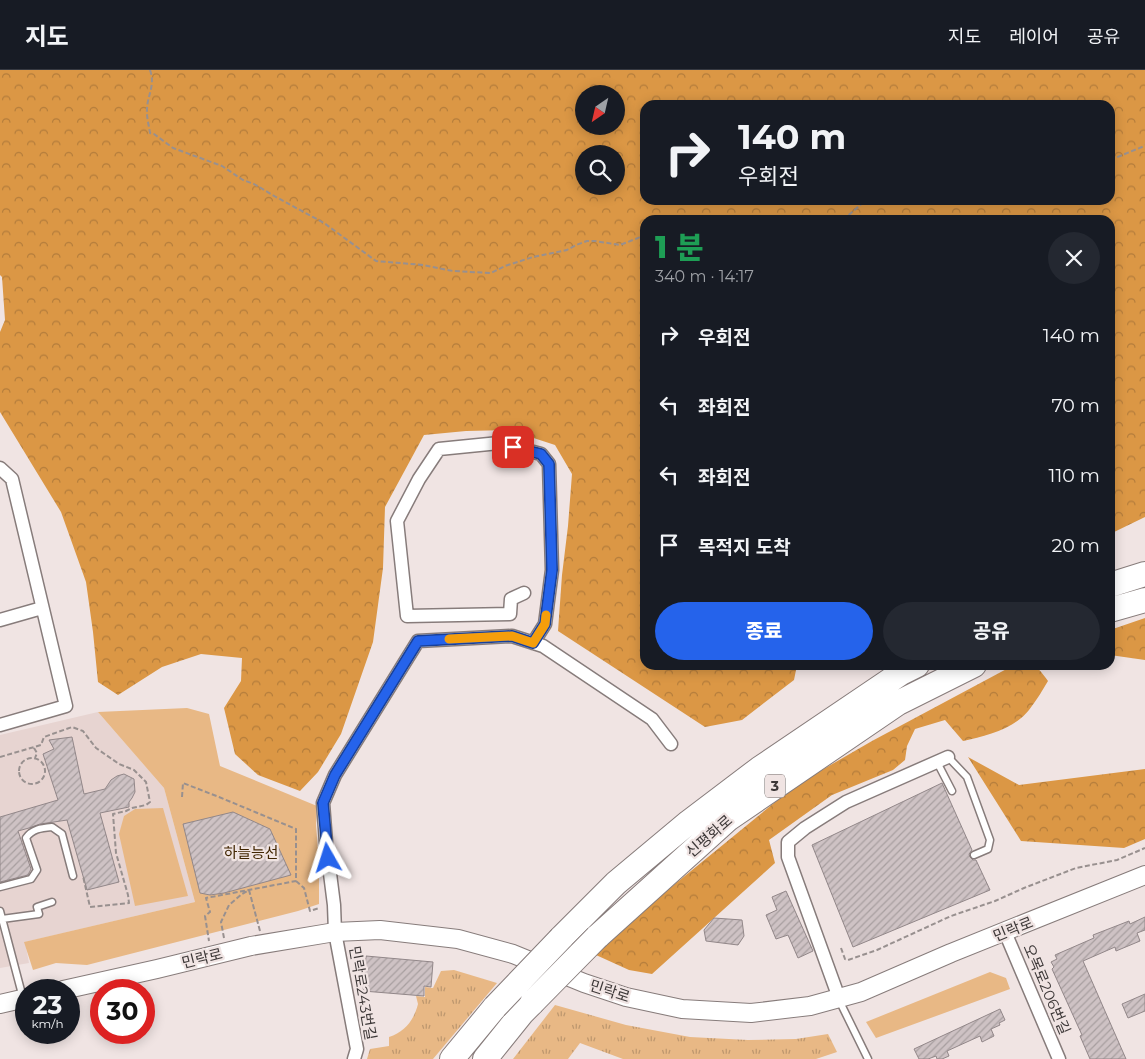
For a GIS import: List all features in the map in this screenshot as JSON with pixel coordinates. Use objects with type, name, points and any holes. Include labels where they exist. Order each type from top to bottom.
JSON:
[{"type":"highway","points":[[1115,583],[1145,574]]},
{"type":"highway","points":[[1115,609],[1145,600]]},
{"type":"highway","name":"신평화로","points":[[452,1059],[495,1007],[616,883],[689,822],[758,769],[906,670]]},
{"type":"highway","name":"신평화로","points":[[485,1059],[527,1008],[597,937],[728,819],[898,703],[964,670]]},
{"type":"highway","points":[[497,1059],[527,1008]]},
{"type":"main road","name":"민락로","points":[[80,986],[263,944],[335,932],[380,930],[458,939],[513,954],[584,983],[626,997],[682,1009],[751,1013],[810,1006],[861,992],[951,953],[1145,875]]},
{"type":"main road","points":[[0,1004],[15,1001]]},
{"type":"street","points":[[524,593],[510,599],[510,614],[407,616],[397,521],[419,479],[439,449],[499,443],[541,454],[549,464],[552,570],[545,624],[533,643],[543,646],[652,719],[671,744]]},
{"type":"street","points":[[0,468],[12,479],[66,706],[0,724]]},
{"type":"street","points":[[0,620],[42,608]]},
{"type":"street","name":"민락로243번길","points":[[354,1059],[357,1049],[335,932],[334,905],[323,803],[335,775],[418,641],[512,636],[533,643]]},
{"type":"street","points":[[839,998],[788,857],[788,842],[805,828],[846,802],[943,759]]},
{"type":"street","name":"오목로206번길","points":[[1005,932],[1059,1059]]},
{"type":"lane","points":[[943,759],[952,790]]},
{"type":"lane","points":[[943,759],[967,777],[990,840],[988,849],[974,855]]},
{"type":"lane","points":[[0,887],[31,879],[37,870],[26,838],[39,828],[52,827],[62,834],[72,874]]},
{"type":"lane","points":[[2,919],[39,914],[37,907],[52,902]]},
{"type":"lane","points":[[0,911],[19,979]]},
{"type":"lane","points":[[839,998],[868,1059]]},
{"type":"path","points":[[150,70],[153,80],[148,99],[147,113],[150,133],[173,148],[222,166],[243,180],[254,184],[276,198],[324,223],[376,261],[423,265],[453,271],[491,273],[505,266],[533,257],[567,250],[587,241],[620,245],[640,237]]},
{"type":"path","points":[[1115,158],[1145,145]]},
{"type":"path","points":[[849,215],[860,205]]},
{"type":"path","points":[[0,758],[34,748],[41,745],[44,738],[72,728],[83,731],[96,748],[119,764],[134,770],[146,782],[150,802],[146,805],[113,814],[116,853],[129,903],[90,907],[81,870],[72,874]]},
{"type":"path","points":[[34,748],[37,753],[35,758]]},
{"type":"path","points":[[35,758],[43,764],[45,772],[38,782],[30,783],[22,779],[19,767],[24,760],[35,758]]},
{"type":"path","points":[[182,797],[183,783],[296,829],[296,881],[304,888],[310,911],[319,908]]},
{"type":"path","points":[[841,948],[845,959],[848,960],[877,950],[950,916],[995,901],[1076,868],[1118,860],[1145,848]]},
{"type":"path","points":[[219,954],[205,916],[210,912],[206,898],[296,881]]},
{"type":"path","points":[[249,890],[263,944]]},
{"type":"path","points":[[219,954],[221,922],[229,906],[249,890]]},
{"type":"shaded area","points":[[98,712],[164,788],[195,902],[25,942],[29,963],[0,968],[0,735]]},
{"type":"green space","points":[[0,70],[1145,70],[1145,517],[1115,532],[1115,215],[640,215],[640,670],[796,670],[794,680],[742,720],[705,727],[558,631],[572,474],[555,445],[509,430],[466,431],[424,435],[385,507],[383,568],[373,642],[341,734],[318,772],[300,791],[258,775],[235,754],[224,708],[241,681],[242,658],[201,654],[162,667],[118,695],[98,682],[86,582],[61,512],[0,412],[0,332],[5,320],[2,277],[0,275]]},
{"type":"green space","points":[[1145,618],[1145,660],[1115,656],[1115,628]]},
{"type":"green space","points":[[1005,670],[1040,670],[1048,681],[1037,700],[1023,717],[1008,727],[990,734],[963,741],[945,720],[915,729],[907,746],[905,760],[893,770],[832,795],[769,840],[775,863],[652,974],[629,970],[596,955],[653,902],[796,785],[872,741]]},
{"type":"green space","name":"하늘능선","points":[[187,708],[209,714],[220,766],[317,806],[319,904],[87,965],[56,963],[33,970],[24,942],[195,902],[164,788],[98,712]]},
{"type":"green space","points":[[968,757],[1019,785],[1145,769],[1145,839],[1124,848],[1021,841]]},
{"type":"green space","points":[[163,808],[188,896],[135,906],[119,834],[124,816],[135,809]]},
{"type":"green space","points":[[454,970],[497,983],[433,1059],[367,1059],[370,1049],[389,1046],[389,1037],[400,1032],[408,1025],[418,1004],[416,996],[425,997],[425,987],[433,988],[441,971]]},
{"type":"green space","points":[[990,972],[1006,978],[1010,989],[876,1038],[866,1022]]},
{"type":"green space","points":[[555,1005],[626,1025],[690,1037],[748,1040],[796,1039],[828,1034],[837,1052],[816,1059],[623,1059],[580,1043],[568,1059],[513,1059]]},
{"type":"building","points":[[72,737],[84,794],[105,789],[111,780],[117,776],[124,774],[134,779],[135,792],[129,802],[129,807],[100,813],[119,882],[87,890],[67,820],[40,824],[18,831],[31,869],[28,875],[0,882],[0,817],[58,800],[43,754],[54,749],[49,740]]},
{"type":"building","points":[[942,783],[972,850],[969,854],[970,857],[976,860],[990,890],[853,947],[812,845]]},
{"type":"building","points":[[233,812],[270,829],[291,875],[224,893],[210,895],[200,893],[183,824]]},
{"type":"building","points":[[786,891],[813,951],[798,958],[788,935],[776,939],[766,915],[777,910],[772,897]]},
{"type":"building","points":[[1145,917],[1145,930],[1137,933],[1140,941],[1116,951],[1115,947],[1083,961],[1126,1059],[1090,1059],[1080,1036],[1082,1035],[1052,969],[1054,967],[1051,962],[1057,959],[1055,955],[1094,938],[1093,935],[1129,921],[1130,924]]},
{"type":"building","points":[[714,918],[742,920],[744,936],[738,945],[706,941],[704,930]]},
{"type":"building","points":[[366,956],[433,962],[431,987],[424,986],[424,996],[363,991]]},
{"type":"building","points":[[1145,994],[1145,1011],[1128,1018],[1122,1004]]},
{"type":"building","points":[[1000,1009],[1005,1020],[999,1023],[1000,1025],[991,1029],[994,1036],[982,1042],[980,1036],[947,1051],[949,1056],[942,1059],[937,1059],[936,1056],[928,1059],[919,1059],[914,1049]]},
{"type":"slow traffic","points":[[449,639],[512,636],[533,643],[545,624],[546,615]]},
{"type":"route","points":[[328,858],[323,803],[335,775],[418,641],[512,636],[533,643],[545,624],[552,570],[549,464],[541,454],[513,447]]}]
